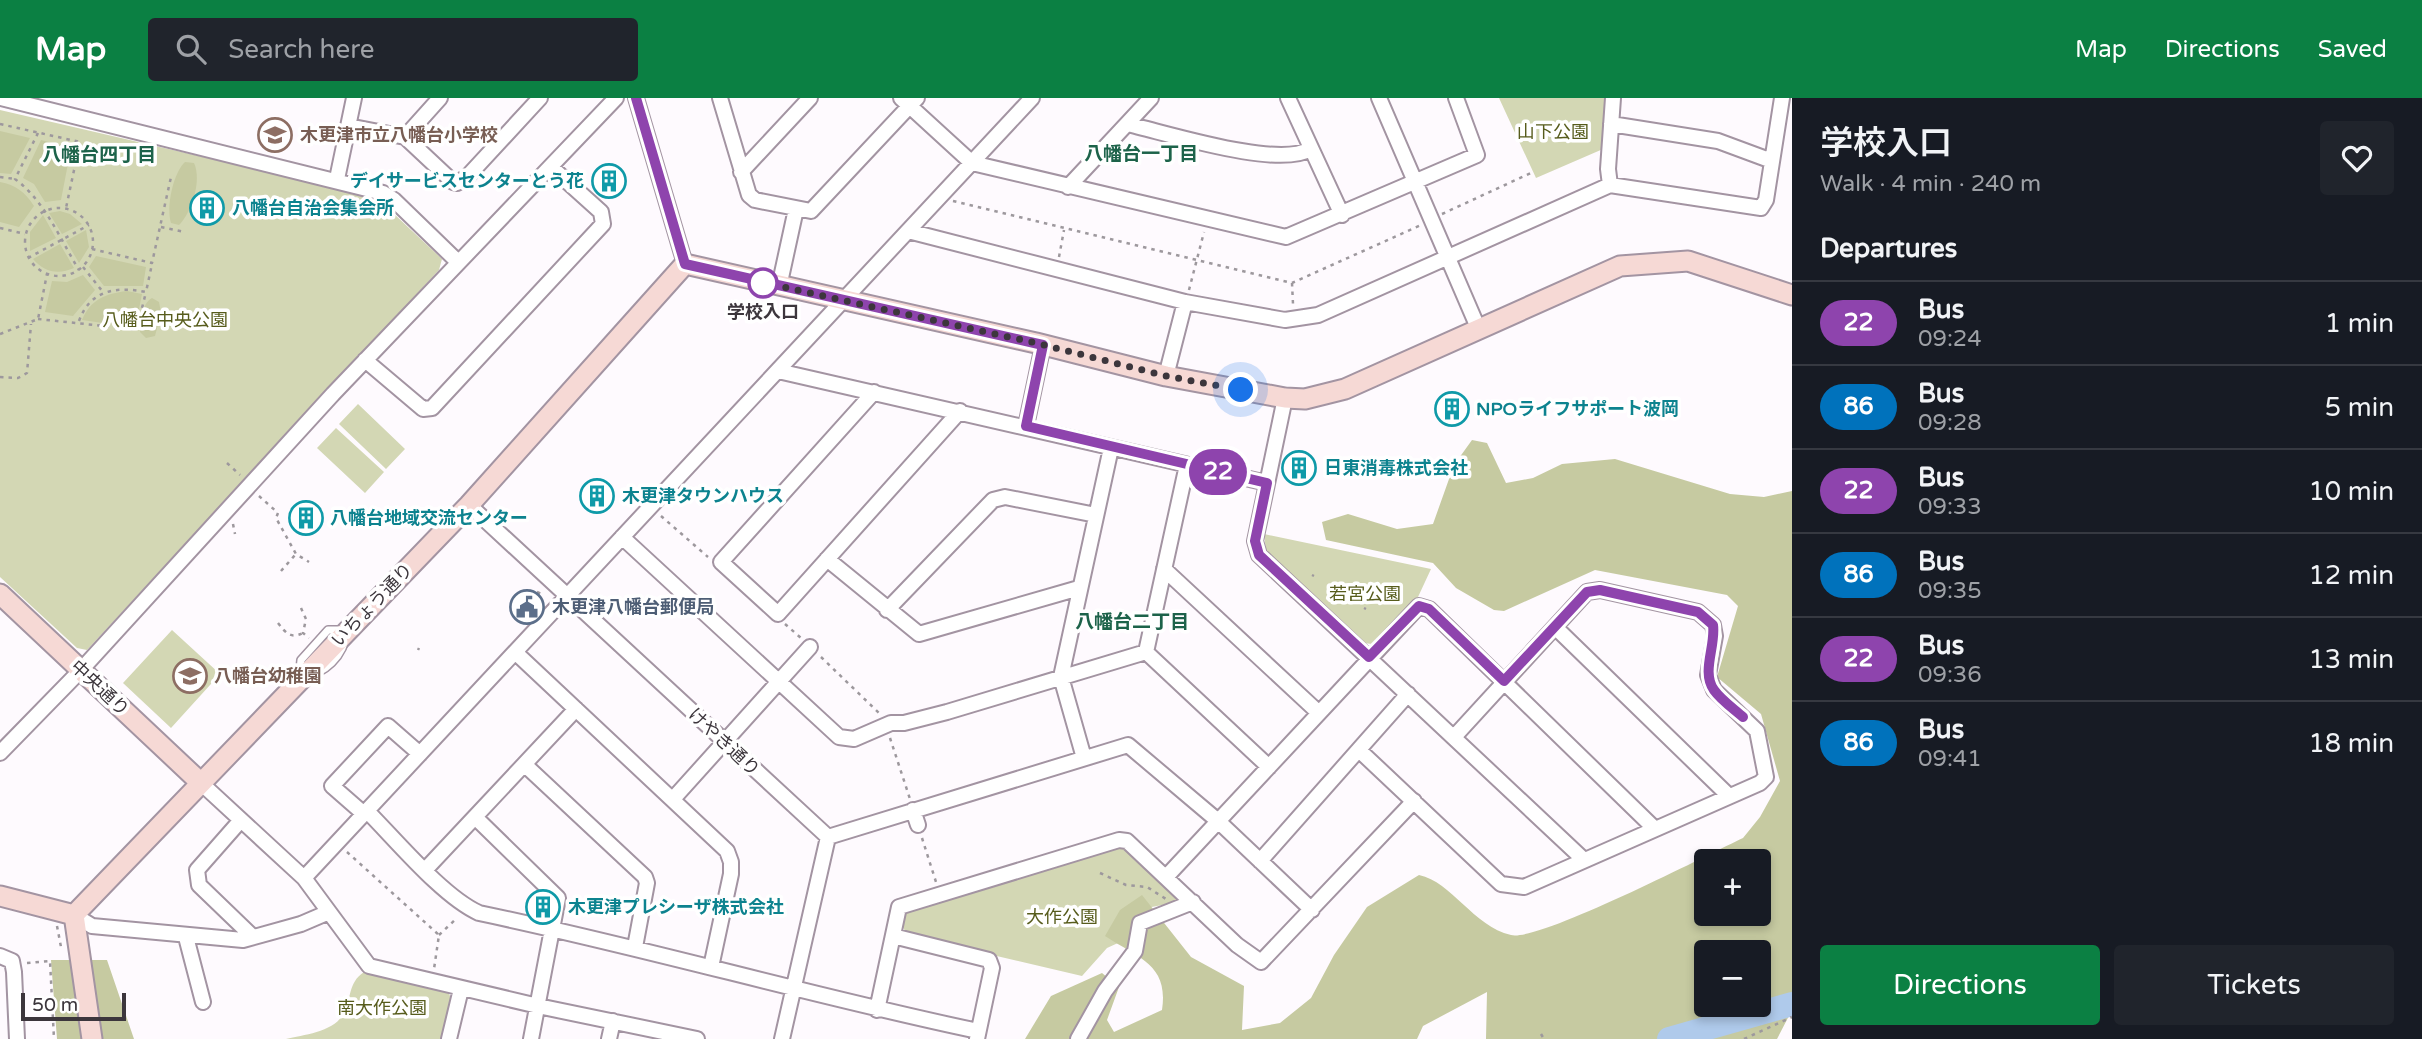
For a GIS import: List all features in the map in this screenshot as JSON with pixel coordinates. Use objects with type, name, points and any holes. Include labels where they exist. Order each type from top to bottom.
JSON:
[{"type":"street","points":[[1,98],[337,179],[383,193],[394,200],[458,262]]},
{"type":"street","points":[[337,179],[354,98]]},
{"type":"street","points":[[405,137],[440,98]]},
{"type":"street","points":[[348,126],[405,137],[457,183],[467,177],[540,98]]},
{"type":"street","points":[[0,753],[81,670],[246,483],[616,98]]},
{"type":"street","points":[[636,98],[685,264],[1043,345],[1166,376],[1284,398],[1326,395],[1620,266],[1688,261],[1792,295]]},
{"type":"street","points":[[720,98],[741,172],[749,195],[755,200],[811,211],[909,101],[972,163],[1286,237],[1415,184],[1477,155],[1456,98]]},
{"type":"street","points":[[741,172],[810,98]]},
{"type":"street","points":[[304,878],[1032,98]]},
{"type":"street","points":[[1068,187],[1151,98]]},
{"type":"street","points":[[1289,98],[1342,215]]},
{"type":"street","points":[[1379,98],[1479,330]]},
{"type":"street","points":[[1609,185],[1613,98]]},
{"type":"street","points":[[908,231],[1185,302],[1294,319],[1318,315],[1609,185],[1761,208],[1766,201],[1782,98]]},
{"type":"street","points":[[1127,124],[1271,157],[1300,156],[1310,149]]},
{"type":"street","points":[[1611,124],[1718,141],[1772,161]]},
{"type":"street","points":[[365,360],[423,409],[432,408],[603,225],[601,212],[551,167]]},
{"type":"street","points":[[779,286],[796,209]]},
{"type":"street","name":"いちょう通り","points":[[65,918],[201,783],[470,505],[685,264]]},
{"type":"street","points":[[1166,376],[1185,302]]},
{"type":"street","points":[[1026,426],[1043,345]]},
{"type":"street","points":[[778,370],[1267,483]]},
{"type":"street","points":[[874,392],[722,562],[779,614],[960,411]]},
{"type":"street","points":[[1284,398],[1255,541],[1259,555],[1583,859]]},
{"type":"street","points":[[1084,758],[1062,677],[1111,448]]},
{"type":"street","points":[[1146,652],[1187,465]]},
{"type":"street","points":[[887,610],[993,500],[1005,497],[1096,515]]},
{"type":"street","name":"けやき通り","points":[[470,505],[828,837]]},
{"type":"street","points":[[622,537],[839,737],[854,739],[888,730],[1146,652]]},
{"type":"street","points":[[827,559],[919,635],[1079,588]]},
{"type":"street","points":[[1164,569],[1319,713]]},
{"type":"street","points":[[1360,751],[1501,884],[1524,887],[1760,783],[1766,777],[1757,731],[1714,690],[1708,675],[1715,636],[1713,625],[1698,612],[1600,590],[1587,592],[1454,737]]},
{"type":"street","name":"中央通り","points":[[0,594],[201,783]]},
{"type":"street","points":[[1167,876],[1419,606],[1429,609],[1654,828]]},
{"type":"street","points":[[1555,626],[1729,796]]},
{"type":"street","points":[[673,799],[810,647]]},
{"type":"street","points":[[515,652],[720,844],[732,862],[710,967]]},
{"type":"street","points":[[1146,652],[1269,767]]},
{"type":"street","points":[[1260,861],[1408,694]]},
{"type":"street","points":[[426,869],[576,709]]},
{"type":"street","points":[[420,754],[388,726],[332,786],[365,813],[466,908],[793,986],[977,1035],[992,968],[989,960],[892,936]]},
{"type":"street","points":[[782,1039],[828,837],[1128,745],[1218,821],[1312,910]]},
{"type":"street","points":[[525,765],[645,877],[647,883],[635,947]]},
{"type":"street","points":[[201,783],[304,878],[369,966],[461,989],[692,1039]]},
{"type":"street","points":[[877,1010],[899,907],[1119,840],[1127,841],[1237,945],[1261,962],[1414,801]]},
{"type":"street","points":[[914,810],[918,825]]},
{"type":"street","points":[[476,818],[552,889],[558,898],[531,1039]]},
{"type":"street","points":[[241,820],[197,870],[195,876],[199,885],[253,937]]},
{"type":"street","points":[[0,896],[92,926],[186,937],[243,940],[301,924],[329,912]]},
{"type":"street","points":[[1078,1039],[1105,991],[1135,951],[1140,923],[1193,902]]},
{"type":"street","points":[[65,918],[92,1039]]},
{"type":"street","points":[[186,937],[203,1002]]},
{"type":"street","points":[[0,956],[12,961],[16,1039]]},
{"type":"street","points":[[449,1039],[461,989]]},
{"type":"street","points":[[609,1039],[613,1021]]},
{"type":"path","points":[[0,124],[80,142]]},
{"type":"path","points":[[15,179],[38,133]]},
{"type":"path","points":[[66,208],[82,135]]},
{"type":"path","points":[[939,198],[1292,283],[1533,172]]},
{"type":"path","points":[[0,177],[15,179],[29,189],[79,270]]},
{"type":"path","points":[[0,334],[38,319],[79,321],[132,329],[138,324],[171,177]]},
{"type":"path","points":[[66,208],[83,217],[89,225],[92,249],[79,270],[69,275],[47,274],[28,258],[25,234],[35,216],[44,211],[66,208]]},
{"type":"path","points":[[1185,302],[1207,219]]},
{"type":"path","points":[[28,258],[89,225]]},
{"type":"path","points":[[160,227],[185,232]]},
{"type":"path","points":[[0,228],[25,234]]},
{"type":"path","points":[[1056,269],[1065,230]]},
{"type":"path","points":[[92,249],[152,263]]},
{"type":"path","points":[[83,267],[103,292]]},
{"type":"path","points":[[38,319],[47,274]]},
{"type":"path","points":[[1292,283],[1294,319]]},
{"type":"path","points":[[79,321],[88,303],[103,292],[127,288],[146,292]]},
{"type":"path","points":[[0,377],[18,378],[27,373],[31,324]]},
{"type":"path","points":[[227,463],[278,513],[276,518],[296,554],[309,562]]},
{"type":"path","points":[[232,522],[235,534]]},
{"type":"path","points":[[281,570],[296,554]]},
{"type":"path","points":[[547,604],[550,591]]},
{"type":"path","points":[[301,608],[306,619],[303,633]]},
{"type":"path","points":[[278,623],[288,635],[294,637],[303,633]]},
{"type":"path","points":[[303,633],[311,641],[319,633]]},
{"type":"path","points":[[888,730],[914,810]]},
{"type":"path","points":[[918,825],[939,894]]},
{"type":"path","points":[[337,843],[439,935]]},
{"type":"path","points":[[1100,873],[1126,885],[1147,887],[1174,900]]},
{"type":"path","points":[[433,975],[439,935],[466,908]]},
{"type":"path","points":[[62,953],[65,918]]},
{"type":"path","points":[[18,964],[50,961],[54,1039]]},
{"type":"path","points":[[1744,1039],[1792,1017]]},
{"type":"path","points":[[1541,1034],[1544,1039]]},
{"type":"green space","name":"山下公園","points":[[1499,98],[1606,98],[1603,149],[1536,178]]},
{"type":"green space","name":"八幡台中央公園","points":[[0,110],[376,197],[442,259],[439,270],[87,650],[77,648],[0,577]]},
{"type":"green space","points":[[0,131],[30,138],[11,174],[0,173]]},
{"type":"green space","points":[[41,140],[71,148],[61,200],[45,202],[34,184],[23,178]]},
{"type":"green space","points":[[185,162],[194,163],[197,178],[188,212],[179,225],[171,223],[170,200],[177,174]]},
{"type":"green space","points":[[0,182],[20,190],[34,206],[19,227],[0,222]]},
{"type":"green space","points":[[60,211],[70,214],[82,224],[62,234],[49,213]]},
{"type":"green space","points":[[43,215],[56,238],[30,251],[30,232]]},
{"type":"green space","points":[[86,230],[89,247],[79,263],[66,241]]},
{"type":"green space","points":[[60,244],[74,268],[52,271],[33,259]]},
{"type":"green space","points":[[96,256],[146,267],[143,286],[104,286],[89,267]]},
{"type":"green space","points":[[83,275],[95,290],[73,316],[45,312],[52,281],[67,282]]},
{"type":"green space","points":[[127,291],[142,294],[136,324],[131,327],[82,320],[94,302]]},
{"type":"green space","points":[[152,298],[159,302],[161,313],[155,336],[146,338],[140,332],[142,318],[146,304]]},
{"type":"green space","points":[[358,404],[405,449],[386,469],[339,424]]},
{"type":"green space","points":[[336,428],[384,472],[365,493],[317,448]]},
{"type":"green space","points":[[1472,440],[1487,443],[1506,483],[1533,478],[1562,464],[1615,459],[1730,494],[1764,497],[1792,491],[1792,1010],[1777,1039],[1486,1039],[1487,992],[1423,1026],[1417,1039],[1025,1039],[1051,996],[1102,973],[1119,987],[1107,1020],[1114,1032],[1162,1010],[1161,982],[1156,972],[1139,957],[1105,936],[1120,910],[1142,895],[1191,957],[1244,986],[1242,1030],[1280,1023],[1311,998],[1334,955],[1367,907],[1419,875],[1442,886],[1485,923],[1511,935],[1528,934],[1587,912],[1694,862],[1694,926],[1771,926],[1771,849],[1720,849],[1743,838],[1760,817],[1780,781],[1761,714],[1717,677],[1738,606],[1727,595],[1595,570],[1504,611],[1494,610],[1456,588],[1433,563],[1326,540],[1322,522],[1348,514],[1397,529],[1433,524],[1454,465]]},
{"type":"green space","name":"若宮公園","points":[[1264,534],[1431,569],[1418,597],[1372,644],[1363,643],[1266,551]]},
{"type":"green space","points":[[172,630],[220,674],[171,728],[123,683]]},
{"type":"green space","name":"大作公園","points":[[1118,842],[1182,897],[1178,902],[1136,910],[1118,943],[1107,948],[1082,976],[907,935],[902,925],[904,909]]},
{"type":"green space","points":[[51,960],[107,960],[134,1039],[57,1039]]},
{"type":"green space","name":"南大作公園","points":[[364,972],[447,991],[452,999],[443,1039],[286,1039],[317,1032],[337,1021],[345,1010],[355,981]]},
{"type":"waterway","points":[[1669,1039],[1792,1004]]},
{"type":"bus line","name":"22","points":[[636,98],[685,264],[1043,345],[1026,426],[1267,483],[1255,541],[1259,555],[1369,657],[1419,606],[1429,609],[1504,681],[1587,592],[1600,590],[1698,612],[1713,625],[1715,636],[1708,675],[1714,690],[1743,717]]},
{"type":"place","name":"木更津市立八幡台小学校","points":[[275,135]]},
{"type":"place","name":"デイサービスセンターとう花","points":[[609,181]]},
{"type":"place","name":"八幡台自治会集会所","points":[[207,208]]},
{"type":"place","name":"学校入口","points":[[763,283]]},
{"type":"place","name":"NPOライフサポート波岡","points":[[1452,409]]},
{"type":"place","name":"日東消毒株式会社","points":[[1299,468]]},
{"type":"place","name":"木更津タウンハウス","points":[[597,496]]},
{"type":"place","name":"八幡台地域交流センター","points":[[306,518]]},
{"type":"place","name":"木更津八幡台郵便局","points":[[527,607]]},
{"type":"place","name":"八幡台幼稚園","points":[[190,676]]},
{"type":"place","name":"木更津プレシーザ株式会社","points":[[543,907]]},
{"type":"district","name":"八幡台一丁目","points":[[1141,153]]},
{"type":"district","name":"八幡台四丁目","points":[[99,154]]},
{"type":"district","name":"八幡台二丁目","points":[[1132,621]]},
{"type":"route","points":[[763,283],[756,281],[1036,343],[1166,376],[1241,390]]}]
